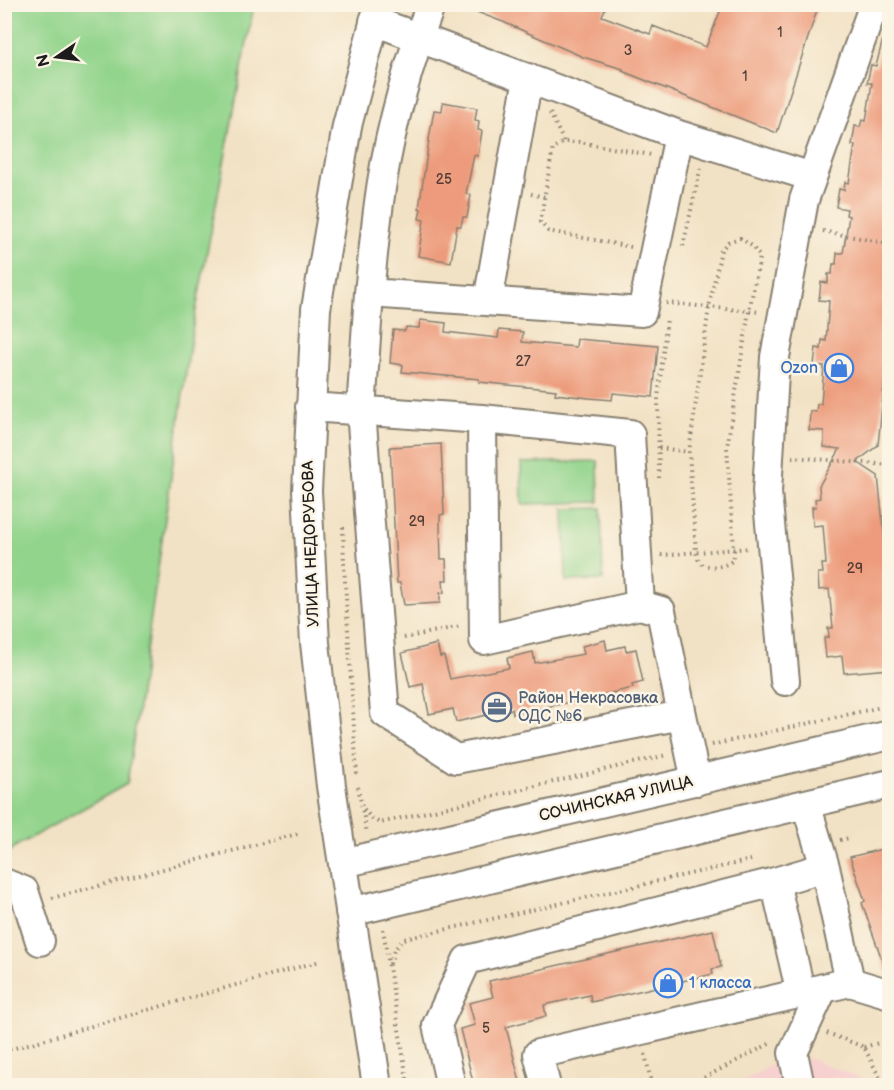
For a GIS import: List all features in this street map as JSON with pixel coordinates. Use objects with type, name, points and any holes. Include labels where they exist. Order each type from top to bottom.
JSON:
[{"type":"street","points":[[431,4],[418,37],[398,104],[382,183],[369,293],[361,411],[385,713],[456,759],[682,715]]},
{"type":"street","points":[[785,681],[767,492],[775,357],[804,200],[874,4]]},
{"type":"street","points":[[376,13],[418,37],[528,78],[677,147],[706,144],[812,177]]},
{"type":"street","name":"УЛИЦА НЕДОРУБОВА","points":[[376,13],[347,126],[316,309],[307,490],[315,643],[331,786],[377,1086]]},
{"type":"street","points":[[488,301],[528,78]]},
{"type":"street","points":[[369,293],[642,312],[658,301],[655,251],[677,147]]},
{"type":"street","points":[[310,407],[482,419],[630,434],[640,605]]},
{"type":"street","points":[[482,419],[484,640],[640,605],[662,611],[696,781]]},
{"type":"street","name":"СОЧИНСКАЯ УЛИЦА","points":[[343,863],[890,735]]},
{"type":"street","points":[[350,912],[890,784]]},
{"type":"street","points":[[800,1086],[793,1053],[825,988],[825,867],[806,804]]},
{"type":"street","points":[[451,1086],[436,1025],[467,960],[775,882],[825,867]]},
{"type":"street","points":[[775,882],[825,988]]},
{"type":"street","points":[[4,883],[24,891],[40,941]]},
{"type":"street","points":[[546,1086],[538,1054],[825,988],[890,994]]},
{"type":"path","points":[[653,4],[669,7],[673,4]]},
{"type":"path","points":[[655,251],[548,231],[540,222],[554,148],[564,141],[677,147]]},
{"type":"path","points":[[683,247],[706,144]]},
{"type":"path","points":[[799,226],[890,244]]},
{"type":"path","points":[[740,238],[752,246],[760,257],[727,447],[734,550],[732,561],[725,566],[715,567],[703,565],[696,552],[689,452],[709,307],[721,250],[728,242],[740,238]]},
{"type":"path","points":[[658,301],[673,293]]},
{"type":"path","points":[[658,301],[783,314]]},
{"type":"path","points":[[660,484],[658,398],[668,315]]},
{"type":"path","points":[[659,448],[689,452]]},
{"type":"path","points":[[769,455],[890,465]]},
{"type":"path","points":[[661,566],[661,555],[772,545]]},
{"type":"path","points":[[379,644],[483,621]]},
{"type":"path","points":[[362,806],[371,818],[380,823],[890,705]]},
{"type":"path","points":[[29,904],[301,833]]},
{"type":"path","points":[[389,968],[394,950],[404,939],[760,858]]},
{"type":"path","points":[[4,1050],[320,961]]},
{"type":"path","points":[[392,988],[408,1086]]},
{"type":"path","points":[[639,1030],[652,1086]]},
{"type":"path","points":[[864,1047],[890,1040]]},
{"type":"shaded area","points":[[793,1053],[864,1079],[868,1085],[734,1086]]},
{"type":"green space","points":[[5,4],[254,5],[192,331],[127,784],[16,846],[5,856]]},
{"type":"green space","points":[[598,461],[599,502],[522,504],[521,463]]},
{"type":"green space","points":[[601,508],[603,580],[566,581],[564,509]]},
{"type":"building","points":[[461,4],[607,4],[602,16],[650,34],[653,26],[706,47],[723,4],[819,4],[777,133],[622,71],[623,69],[583,57],[461,6]]},
{"type":"building","points":[[884,35],[890,36],[890,327],[878,445],[857,462],[878,476],[890,590],[890,669],[844,673],[842,656],[826,658],[824,638],[829,637],[828,628],[833,628],[829,589],[819,590],[818,573],[823,573],[822,564],[826,564],[823,525],[813,526],[812,507],[816,507],[815,499],[820,498],[819,486],[840,449],[824,447],[824,431],[809,430],[810,411],[816,412],[817,404],[821,404],[824,366],[814,365],[816,348],[821,349],[822,340],[826,341],[829,301],[819,300],[821,282],[828,283],[828,274],[832,274],[837,253],[843,253],[849,216],[846,215],[847,209],[836,207],[839,189],[844,190],[845,182],[849,183],[855,145],[852,145],[855,126],[860,127],[862,120],[866,121],[872,83],[867,83],[871,65],[876,66]]},
{"type":"building","points":[[443,102],[477,108],[475,120],[479,121],[478,130],[482,131],[478,156],[474,155],[466,194],[471,195],[467,217],[463,217],[461,226],[457,226],[451,262],[418,256],[424,220],[419,219],[421,209],[419,208],[430,133],[434,110],[442,111]]},
{"type":"building","points":[[420,320],[446,323],[445,332],[498,338],[499,330],[523,332],[522,342],[576,347],[577,339],[658,346],[653,397],[613,393],[612,400],[589,398],[555,394],[556,390],[479,382],[479,379],[402,372],[403,365],[390,363],[393,330],[405,331],[406,327],[419,328]]},
{"type":"building","points":[[441,444],[444,514],[440,515],[441,559],[446,559],[447,580],[443,580],[444,593],[440,593],[440,603],[404,605],[400,583],[397,583],[390,447]]},
{"type":"building","points":[[605,640],[607,650],[625,646],[626,651],[636,649],[643,682],[632,685],[633,688],[589,698],[513,714],[512,709],[456,722],[453,709],[429,714],[423,684],[410,687],[402,653],[437,644],[440,657],[444,656],[450,679],[509,668],[507,658],[533,652],[535,663],[584,654],[582,646]]},
{"type":"building","points":[[890,847],[890,974],[887,974],[862,903],[865,901],[850,857]]},
{"type":"building","points":[[713,930],[721,967],[712,969],[713,974],[591,1002],[590,995],[544,1005],[546,1016],[506,1027],[521,1086],[474,1086],[460,1029],[475,1025],[469,1003],[493,997],[489,981]]},
{"type":"place","name":"Ozon","points":[[839,368]]},
{"type":"place","name":"Район Некрасовка ОДС №6","points":[[497,707]]},
{"type":"place","name":"1 класса","points":[[668,983]]}]
